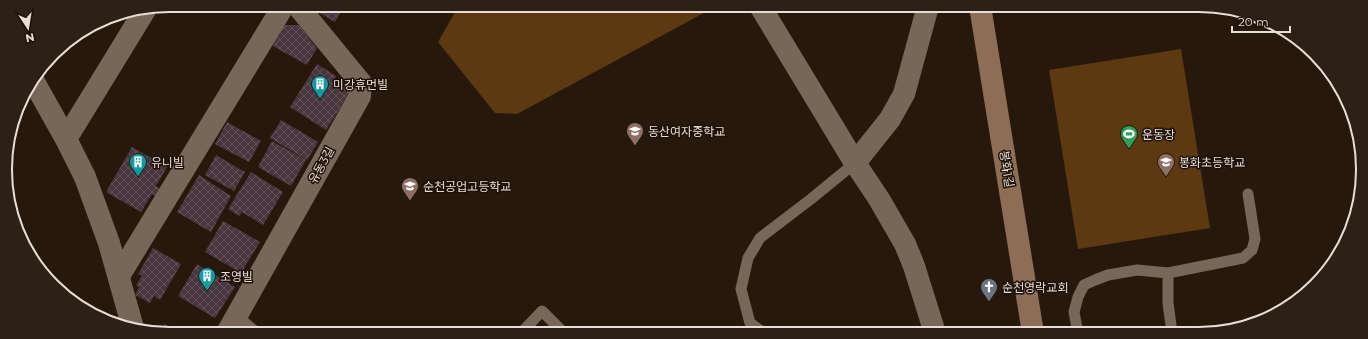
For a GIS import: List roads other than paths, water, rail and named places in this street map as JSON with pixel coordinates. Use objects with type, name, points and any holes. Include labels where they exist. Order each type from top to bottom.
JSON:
[{"type":"street","points":[[119,276],[280,12]]},
{"type":"street","name":"유동3길","points":[[232,324],[360,96],[361,83],[302,12]]},
{"type":"street","points":[[764,12],[879,199],[905,244],[914,266],[933,327]]},
{"type":"street","points":[[856,163],[890,119],[904,94],[926,12]]},
{"type":"street","name":"봉화1길","points":[[981,12],[1032,327]]},
{"type":"street","points":[[66,139],[142,14]]},
{"type":"street","points":[[36,86],[85,177],[109,243],[132,323]]},
{"type":"lane","points":[[756,327],[750,323],[741,289],[748,258],[760,238],[856,163]]},
{"type":"lane","points":[[1077,327],[1074,312],[1078,297],[1084,285],[1108,275],[1137,270],[1168,273],[1243,258],[1252,250],[1255,239],[1248,194]]},
{"type":"lane","points":[[1168,273],[1168,303],[1171,327]]},
{"type":"lane","points":[[527,327],[542,311],[558,327]]},
{"type":"place","name":"미강휴먼빌","points":[[320,99]]},
{"type":"place","name":"동산여자중학교","points":[[635,146]]},
{"type":"place","name":"운동장","points":[[1129,149]]},
{"type":"place","name":"유니빌","points":[[138,177]]},
{"type":"place","name":"봉화초등학교","points":[[1166,177]]},
{"type":"place","name":"순천공업고등학교","points":[[410,201]]},
{"type":"place","name":"조영빌","points":[[207,291]]},
{"type":"place","name":"순천영락교회","points":[[989,302]]}]
